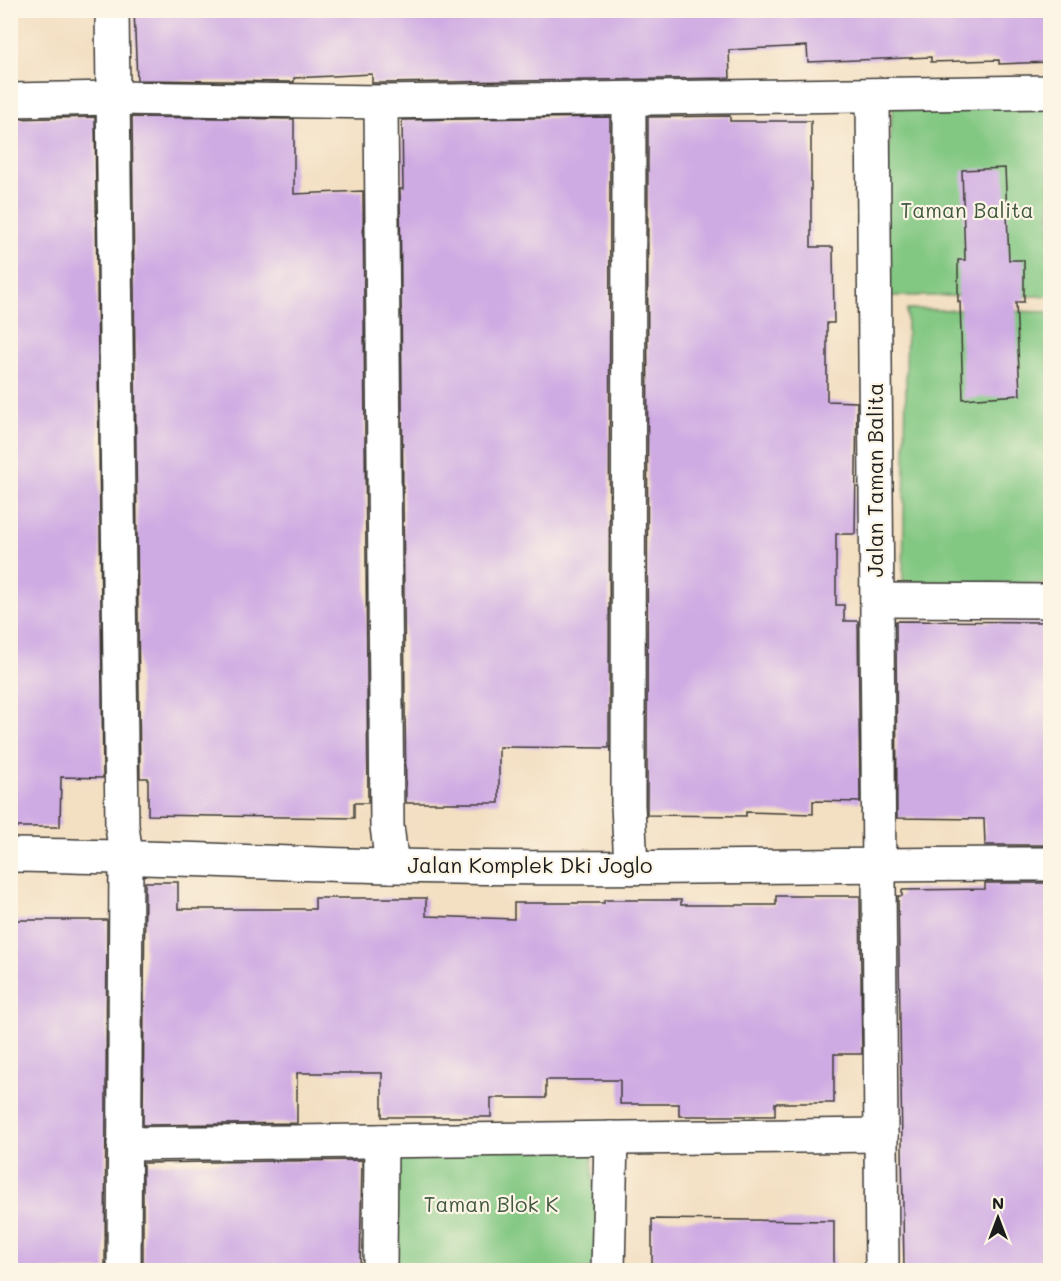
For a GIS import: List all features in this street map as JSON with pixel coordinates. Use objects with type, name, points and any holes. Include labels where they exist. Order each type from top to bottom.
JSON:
[{"type":"street","points":[[112,10],[122,825],[126,856],[124,1270]]},
{"type":"street","points":[[10,100],[114,98],[381,102],[1050,92]]},
{"type":"street","name":"Jalan Taman Balita","points":[[873,96],[882,1270]]},
{"type":"street","points":[[629,99],[628,805],[631,867]]},
{"type":"street","points":[[381,102],[387,825],[392,866]]},
{"type":"street","points":[[877,600],[1050,601]]},
{"type":"street","name":"Jalan Komplek Dki Joglo","points":[[10,855],[126,856],[392,866],[1050,864]]},
{"type":"street","points":[[124,1144],[881,1135]]},
{"type":"street","points":[[608,1270],[611,1138]]},
{"type":"street","points":[[380,1270],[381,1141]]},
{"type":"green space","name":"Taman Balita","points":[[893,105],[1050,105],[1050,296],[875,296]]},
{"type":"green space","points":[[907,309],[1050,312],[1050,584],[903,582]]},
{"type":"green space","name":"Taman Blok K","points":[[590,1139],[602,1270],[380,1270],[381,1141]]},
{"type":"building","points":[[134,10],[1050,10],[1050,62],[999,64],[999,60],[931,62],[931,57],[808,62],[807,46],[729,50],[730,78],[372,83],[372,74],[294,78],[294,82],[137,80]]},
{"type":"building","points":[[730,116],[730,121],[811,121],[811,247],[833,247],[834,323],[827,323],[827,401],[857,402],[855,534],[836,534],[836,605],[844,605],[844,621],[858,621],[860,802],[813,801],[813,814],[746,812],[746,816],[647,815],[648,117]]},
{"type":"building","points":[[95,117],[103,778],[61,777],[60,827],[10,827],[10,119]]},
{"type":"building","points":[[132,117],[294,119],[294,194],[363,191],[368,803],[354,803],[354,818],[148,815],[148,778],[140,778]]},
{"type":"building","points":[[610,117],[609,748],[499,747],[499,803],[406,803],[400,189],[403,189],[402,120]]},
{"type":"building","points":[[1005,168],[1009,260],[1024,260],[1024,302],[1016,302],[1020,395],[963,399],[960,302],[958,302],[958,260],[965,260],[962,170]]},
{"type":"building","points":[[896,621],[1050,622],[1050,845],[985,845],[984,819],[897,818]]},
{"type":"building","points":[[145,882],[178,882],[178,909],[315,909],[315,898],[426,898],[426,916],[514,919],[514,903],[681,900],[681,905],[776,905],[776,896],[860,896],[862,1054],[834,1054],[834,1103],[775,1103],[775,1116],[679,1116],[679,1104],[620,1104],[620,1080],[546,1080],[546,1098],[491,1098],[491,1117],[382,1117],[382,1073],[297,1073],[297,1123],[143,1125]]},
{"type":"building","points":[[985,883],[1050,883],[1050,1270],[904,1270],[898,896],[902,896],[902,890],[985,889]]},
{"type":"building","points":[[10,920],[107,920],[105,1270],[10,1270]]},
{"type":"building","points":[[362,1160],[360,1270],[143,1270],[143,1163]]},
{"type":"building","points":[[652,1219],[834,1221],[834,1270],[652,1270]]}]
